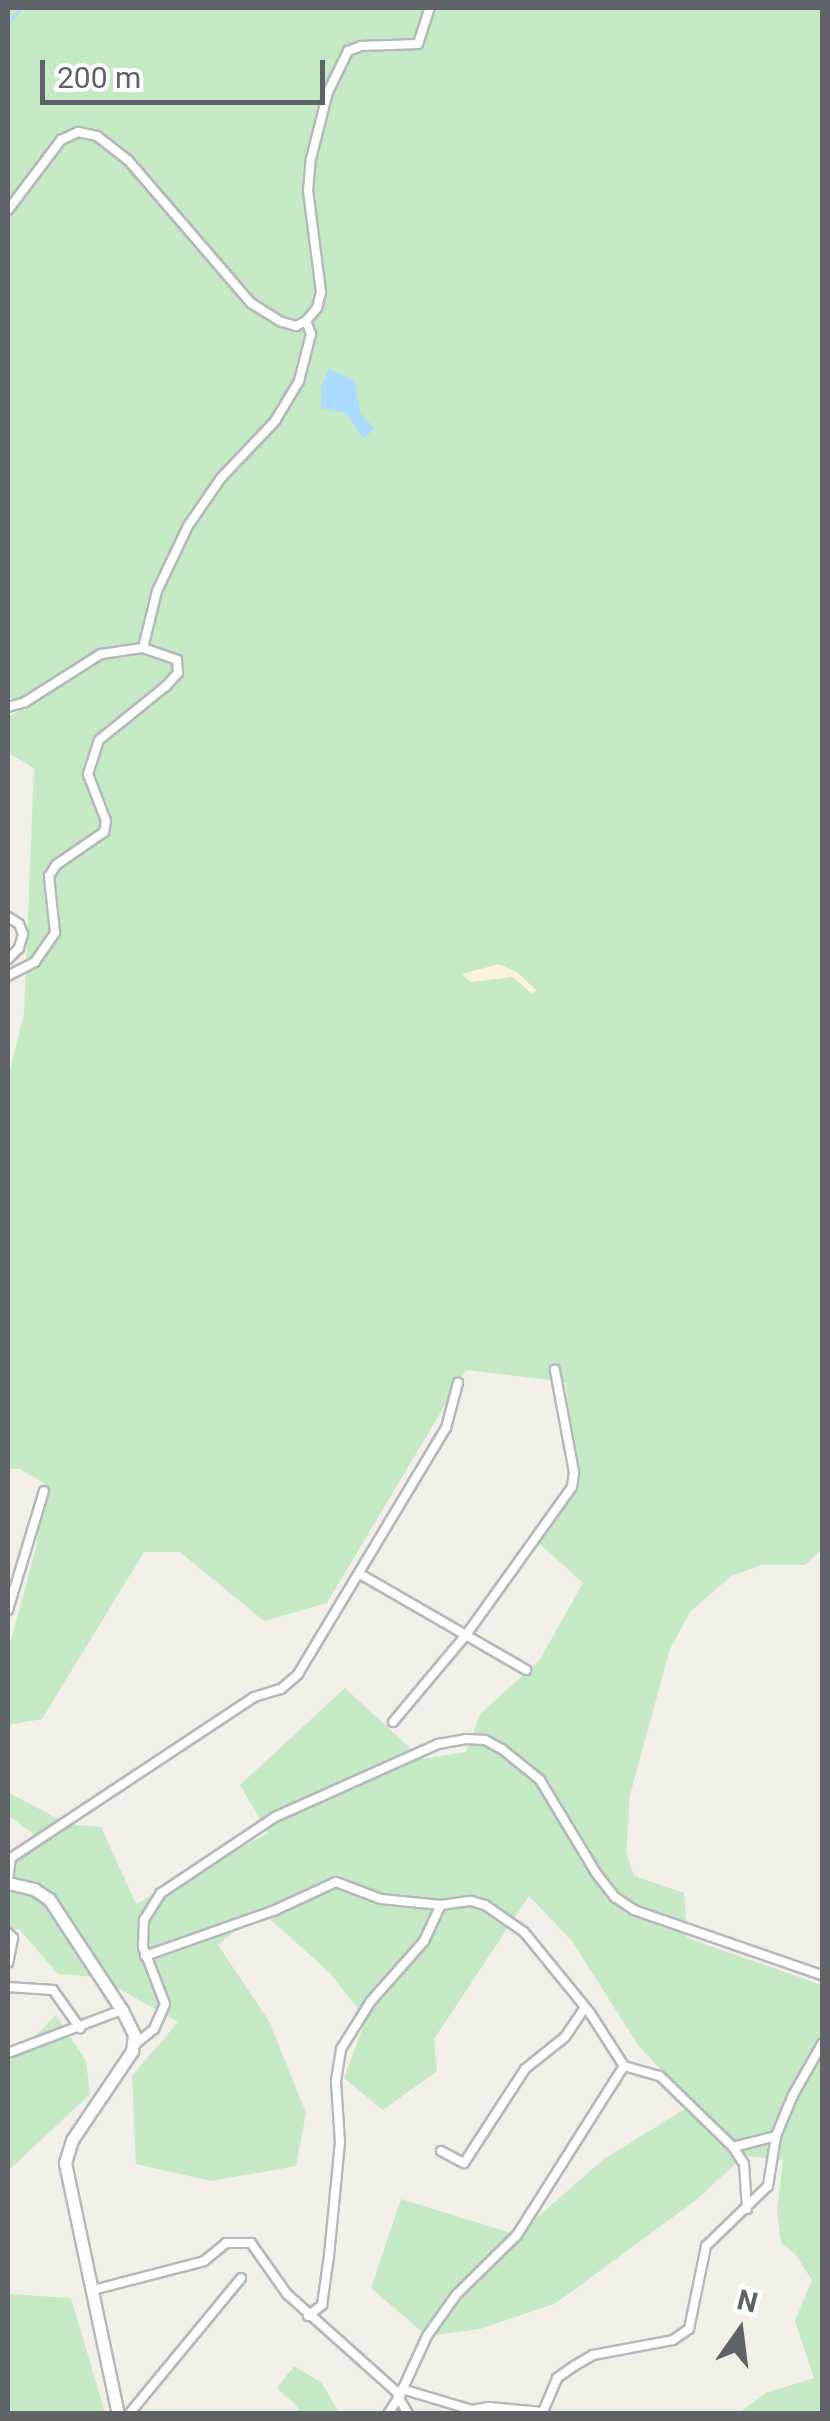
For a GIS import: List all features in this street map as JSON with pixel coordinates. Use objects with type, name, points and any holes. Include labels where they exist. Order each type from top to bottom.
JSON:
[{"type":"street","points":[[8,210],[60,140],[78,132],[97,136],[128,160],[251,303],[296,326],[317,308],[321,292],[308,191],[311,158],[328,92],[348,51],[362,46],[418,44],[430,8]]},
{"type":"street","points":[[142,648],[157,592],[193,516],[221,478],[275,421],[299,381],[311,334],[306,321]]},
{"type":"street","points":[[8,707],[25,702],[101,654],[142,648],[176,660],[178,673],[99,740],[88,774],[106,821],[104,832],[56,864],[49,876],[55,933],[35,962],[8,976]]},
{"type":"street","points":[[8,917],[19,924],[23,934],[19,948],[8,959]]},
{"type":"street","points":[[393,1722],[466,1635],[572,1487],[573,1466],[554,1370]]},
{"type":"street","points":[[133,2046],[134,2036],[122,2010],[50,1899],[34,1888],[8,1881],[12,1858],[254,1697],[280,1689],[298,1674],[446,1428],[458,1383]]},
{"type":"street","points":[[8,1610],[44,1491]]},
{"type":"street","points":[[360,1574],[526,1670]]},
{"type":"street","points":[[118,2414],[69,2185],[67,2151],[133,2046],[154,2030],[165,2004],[146,1956],[144,1920],[161,1893],[250,1830],[422,1751],[466,1738],[485,1740],[523,1763],[540,1780],[596,1873],[615,1897],[634,1910],[822,1976]]},
{"type":"street","points":[[146,1956],[273,1910],[336,1882],[380,1899],[440,1905],[471,1901],[512,1920],[586,2007],[624,2066],[660,2076],[733,2147],[744,2164],[747,2210]]},
{"type":"street","points":[[308,2316],[322,2305],[329,2256],[340,2142],[336,2081],[341,2049],[371,2001],[424,1941],[440,1905]]},
{"type":"street","points":[[8,1933],[13,1938],[8,1963]]},
{"type":"street","points":[[8,1987],[53,1990],[80,2028]]},
{"type":"street","points":[[441,2150],[464,2163],[525,2069],[566,2037],[586,2007]]},
{"type":"street","points":[[8,2053],[122,2010]]},
{"type":"street","points":[[93,2290],[204,2262],[226,2243],[238,2240],[257,2248],[272,2275],[308,2316],[401,2395],[472,2410],[489,2407],[542,2413],[557,2378],[583,2360],[681,2336],[694,2316],[706,2246],[768,2186],[776,2136],[793,2094],[822,2044]]},
{"type":"street","points":[[388,2414],[401,2395],[427,2336],[456,2295],[518,2235],[624,2066]]},
{"type":"street","points":[[733,2147],[776,2136]]},
{"type":"street","points":[[129,2414],[241,2278]]},
{"type":"street","points":[[401,2395],[408,2414]]},
{"type":"green space","points":[[8,8],[822,8],[822,1549],[805,1565],[762,1565],[731,1576],[690,1612],[670,1649],[630,1795],[626,1852],[634,1876],[684,1893],[687,1938],[822,1985],[822,2413],[739,2413],[766,2393],[814,2378],[795,2321],[812,2280],[795,2254],[781,2243],[777,2211],[783,2160],[744,2156],[696,2200],[556,2303],[480,2329],[427,2336],[371,2288],[401,2199],[517,2235],[604,2159],[693,2104],[638,2045],[572,1941],[529,1896],[434,2039],[437,2071],[383,2110],[344,2078],[366,2019],[330,1973],[260,1910],[218,1945],[269,2021],[306,2113],[296,2166],[211,2181],[136,2164],[132,2076],[178,2022],[98,1977],[58,1974],[19,1929],[8,1929],[8,1854],[36,1836],[8,1815],[8,1792],[67,1824],[101,1827],[136,1904],[268,1833],[240,1785],[345,1688],[422,1759],[466,1752],[480,1714],[539,1661],[583,1583],[539,1543],[573,1467],[566,1382],[466,1370],[327,1603],[264,1621],[180,1552],[144,1552],[42,1719],[8,1725],[8,1651],[37,1544],[44,1483],[20,1469],[8,1469],[8,1078],[24,1014],[34,768],[8,753],[8,717],[53,692],[49,679],[15,700],[8,697]]},
{"type":"green space","points":[[56,2015],[86,2061],[90,2094],[8,2171],[8,2063]]},
{"type":"green space","points":[[8,2294],[71,2298],[105,2413],[8,2413]]},
{"type":"green space","points":[[294,2366],[322,2383],[339,2413],[299,2413],[297,2406],[277,2388]]},
{"type":"sand","points":[[499,964],[517,972],[536,990],[532,994],[513,977],[471,982],[462,974]]},
{"type":"water","points":[[329,369],[355,381],[360,413],[374,428],[364,439],[346,413],[321,408],[321,387]]},
{"type":"waterway","points":[[8,23],[21,8]]}]
